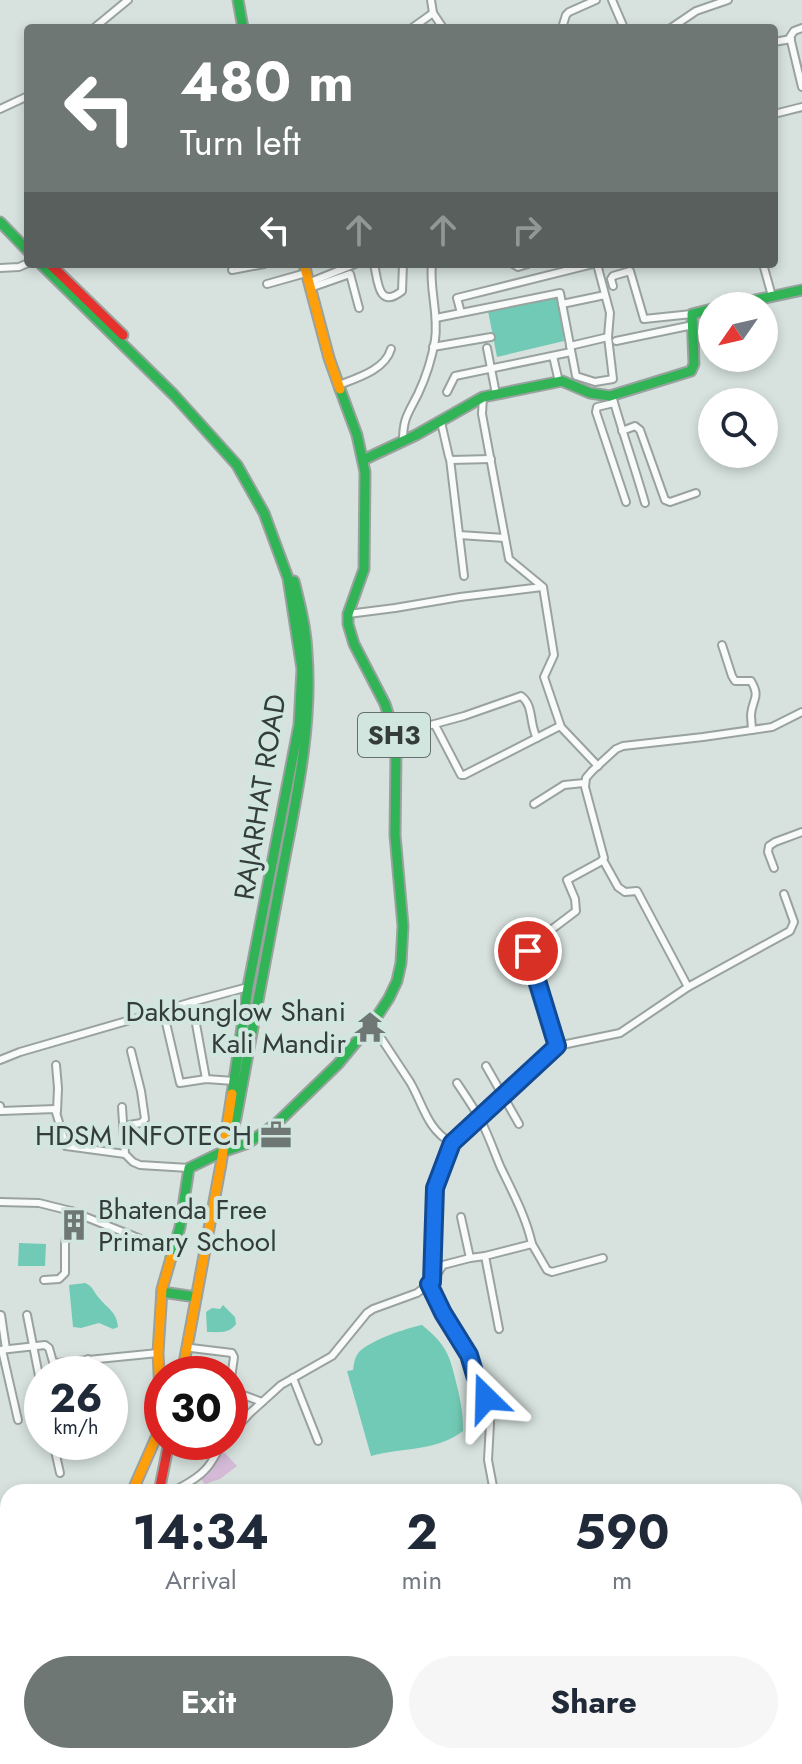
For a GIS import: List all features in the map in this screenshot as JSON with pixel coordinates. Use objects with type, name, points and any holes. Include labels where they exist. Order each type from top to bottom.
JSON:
[{"type":"main road","points":[[238,0],[242,24]]},
{"type":"main road","points":[[0,214],[24,238]]},
{"type":"main road","points":[[0,222],[24,247]]},
{"type":"main road","name":"RAJARHAT ROAD","points":[[45,268],[174,395],[237,465],[264,513],[288,578],[302,669],[299,725],[248,987],[238,1081]]},
{"type":"main road","points":[[54,268],[206,418],[237,456],[271,512],[302,608],[308,661],[307,728],[238,1081],[236,1118],[224,1152],[187,1356]]},
{"type":"main road","points":[[307,277],[323,340],[363,460],[365,558],[362,578],[348,614]]},
{"type":"main road","points":[[778,295],[802,290]]},
{"type":"main road","points":[[363,460],[441,422],[483,397],[562,381],[613,399],[691,371],[694,364],[692,314],[698,312]]},
{"type":"main road","name":"SH3","points":[[224,1152],[250,1141],[278,1122],[325,1077],[385,1006],[400,968],[402,921],[395,838],[398,772],[394,735],[382,695],[350,634],[348,614]]},
{"type":"main road","points":[[136,1484],[158,1433],[161,1412],[158,1353],[162,1292],[180,1227],[189,1168],[224,1152]]},
{"type":"main road","points":[[189,1356],[224,1152]]},
{"type":"main road","points":[[162,1292],[196,1297]]},
{"type":"main road","points":[[163,1484],[168,1460]]},
{"type":"street","points":[[99,24],[128,0]]},
{"type":"street","points":[[440,24],[433,13],[431,1],[441,0]]},
{"type":"street","points":[[563,24],[569,12],[596,0]]},
{"type":"street","points":[[612,0],[622,24]]},
{"type":"street","points":[[676,24],[700,10],[728,0]]},
{"type":"street","points":[[418,24],[433,13]]},
{"type":"street","points":[[686,17],[688,24]]},
{"type":"street","points":[[802,28],[792,33],[791,39],[802,87]]},
{"type":"street","points":[[778,41],[791,39]]},
{"type":"street","points":[[0,109],[24,98]]},
{"type":"street","points":[[778,113],[802,107]]},
{"type":"street","points":[[0,268],[24,265]]},
{"type":"street","points":[[232,270],[243,268]]},
{"type":"street","points":[[267,284],[340,268]]},
{"type":"street","points":[[375,268],[380,292],[388,298],[402,291],[403,268]]},
{"type":"street","points":[[403,441],[403,424],[419,392],[433,347],[436,318],[431,268]]},
{"type":"street","points":[[461,313],[457,298],[579,268]]},
{"type":"street","points":[[436,318],[560,293],[576,376],[595,382],[613,379],[608,337],[610,313],[596,268]]},
{"type":"street","points":[[764,268],[771,292]]},
{"type":"street","points":[[613,286],[613,276],[630,271],[644,319],[692,314]]},
{"type":"street","points":[[307,277],[350,274],[359,308]]},
{"type":"street","points":[[562,304],[605,295]]},
{"type":"street","points":[[616,341],[693,325]]},
{"type":"street","points":[[433,347],[491,337]]},
{"type":"street","points":[[447,392],[455,376],[553,356],[608,337]]},
{"type":"street","points":[[487,348],[496,394]]},
{"type":"street","points":[[339,385],[380,365],[389,357],[391,349]]},
{"type":"street","points":[[553,356],[559,382]]},
{"type":"street","points":[[483,397],[482,414],[509,559],[543,587],[554,655],[544,677],[561,727],[598,766]]},
{"type":"street","points":[[626,502],[596,412],[597,407],[613,399],[645,503]]},
{"type":"street","points":[[441,422],[450,459],[464,576]]},
{"type":"street","points":[[622,431],[635,426],[640,430],[665,500],[670,502],[696,493]]},
{"type":"street","points":[[450,459],[491,459]]},
{"type":"street","points":[[459,535],[505,538]]},
{"type":"street","points":[[348,614],[543,587]]},
{"type":"street","points":[[722,645],[735,681],[754,683],[757,694],[751,711],[752,730]]},
{"type":"street","points":[[394,735],[435,725],[521,696],[528,702],[537,738]]},
{"type":"street","points":[[688,987],[637,891],[625,892],[618,887],[603,860],[584,783],[586,778],[616,749],[627,745],[752,730],[776,725],[802,712]]},
{"type":"street","points":[[435,725],[461,775],[561,727]]},
{"type":"street","points":[[534,804],[564,785],[584,783]]},
{"type":"street","points":[[774,868],[768,852],[771,844],[802,832]]},
{"type":"street","points":[[557,1046],[528,951],[576,911],[567,880],[603,860]]},
{"type":"street","points":[[492,1484],[488,1460],[490,1423],[486,1398],[469,1355],[443,1313],[430,1283],[435,1188],[452,1143],[557,1046],[620,1033],[688,987],[793,929],[794,922],[784,894]]},
{"type":"street","points":[[0,1060],[248,987]]},
{"type":"street","points":[[192,1002],[206,1079]]},
{"type":"street","points":[[163,1010],[180,1083],[206,1079],[238,1081]]},
{"type":"street","points":[[371,1023],[409,1081],[431,1124],[452,1143]]},
{"type":"street","points":[[123,1126],[141,1123],[145,1119],[131,1051]]},
{"type":"street","points":[[56,1065],[57,1111],[66,1146],[125,1154],[140,1165],[189,1168]]},
{"type":"street","points":[[486,1066],[519,1124]]},
{"type":"street","points":[[457,1083],[480,1119],[516,1197],[532,1244],[547,1270],[552,1272],[603,1258]]},
{"type":"street","points":[[122,1107],[125,1154]]},
{"type":"street","points":[[0,1109],[53,1108],[57,1111]]},
{"type":"street","points":[[0,1202],[39,1203],[71,1211],[173,1252]]},
{"type":"street","points":[[44,1280],[59,1279],[65,1273],[65,1244],[71,1211]]},
{"type":"street","points":[[461,1217],[470,1258]]},
{"type":"street","points":[[248,1416],[281,1385],[332,1356],[367,1313],[414,1294],[430,1283],[443,1265],[532,1244]]},
{"type":"street","points":[[485,1256],[499,1329]]},
{"type":"street","points":[[1,1315],[2,1350],[18,1420]]},
{"type":"street","points":[[27,1315],[35,1356]]},
{"type":"street","points":[[2,1350],[47,1346],[50,1356]]},
{"type":"street","points":[[191,1348],[232,1353],[234,1356]]},
{"type":"street","points":[[123,1356],[158,1353]]},
{"type":"street","points":[[293,1378],[318,1441]]},
{"type":"street","points":[[248,1396],[262,1402]]},
{"type":"street","points":[[57,1460],[60,1473]]},
{"type":"street","points":[[187,1483],[205,1471],[212,1460]]},
{"type":"shaded area","points":[[558,294],[564,341],[497,357],[488,311]]},
{"type":"shaded area","points":[[19,1243],[46,1244],[45,1266],[18,1266]]},
{"type":"shaded area","points":[[85,1283],[114,1314],[118,1327],[113,1329],[99,1323],[73,1327],[69,1285]]},
{"type":"shaded area","points":[[223,1305],[235,1317],[236,1324],[227,1331],[207,1332],[206,1312],[212,1308],[220,1309]]},
{"type":"shaded area","points":[[422,1325],[442,1345],[449,1359],[461,1403],[463,1431],[430,1446],[371,1456],[347,1371],[353,1370],[357,1355],[366,1347]]},
{"type":"shaded area","points":[[215,1460],[231,1460],[237,1466],[220,1479],[205,1484],[199,1477]]},
{"type":"traffic: fast","points":[[238,0],[242,24]]},
{"type":"traffic: fast","points":[[0,222],[24,247]]},
{"type":"traffic: fast","points":[[45,268],[174,395],[237,465],[264,513],[288,578],[302,669],[299,725],[248,987],[232,1094]]},
{"type":"traffic: fast","points":[[778,295],[802,290]]},
{"type":"traffic: fast","points":[[363,460],[416,435],[483,397],[562,381],[590,393],[610,396],[691,371],[694,364],[692,314],[698,312]]},
{"type":"traffic: fast","points":[[222,1152],[248,1143],[277,1123],[338,1064],[389,998],[401,963],[403,926],[395,835],[396,753],[385,704],[354,644],[348,624],[348,614],[364,569],[365,472],[357,435],[340,389]]},
{"type":"traffic: fast","points":[[230,1140],[305,740],[306,644],[294,581]]},
{"type":"traffic: fast","points":[[171,1258],[180,1227],[189,1168],[222,1152]]},
{"type":"traffic: fast","points":[[162,1292],[196,1297]]},
{"type":"traffic: slow","points":[[305,268],[340,389]]},
{"type":"traffic: slow","points":[[185,1356],[232,1094]]},
{"type":"traffic: slow","points":[[136,1484],[158,1433],[161,1412],[158,1353],[162,1289],[171,1258]]},
{"type":"traffic: jam","points":[[54,268],[123,335]]},
{"type":"traffic: jam","points":[[161,1484],[165,1460]]},
{"type":"place","name":"Dakbunglow Shani Kali Mandir","points":[[370,1027]]},
{"type":"place","name":"HDSM INFOTECH","points":[[276,1135]]},
{"type":"place","name":"Bhatenda Free Primary School","points":[[74,1225]]},
{"type":"route","points":[[486,1398],[469,1355],[429,1284],[432,1282],[434,1195],[452,1143],[557,1046],[528,951]]}]
